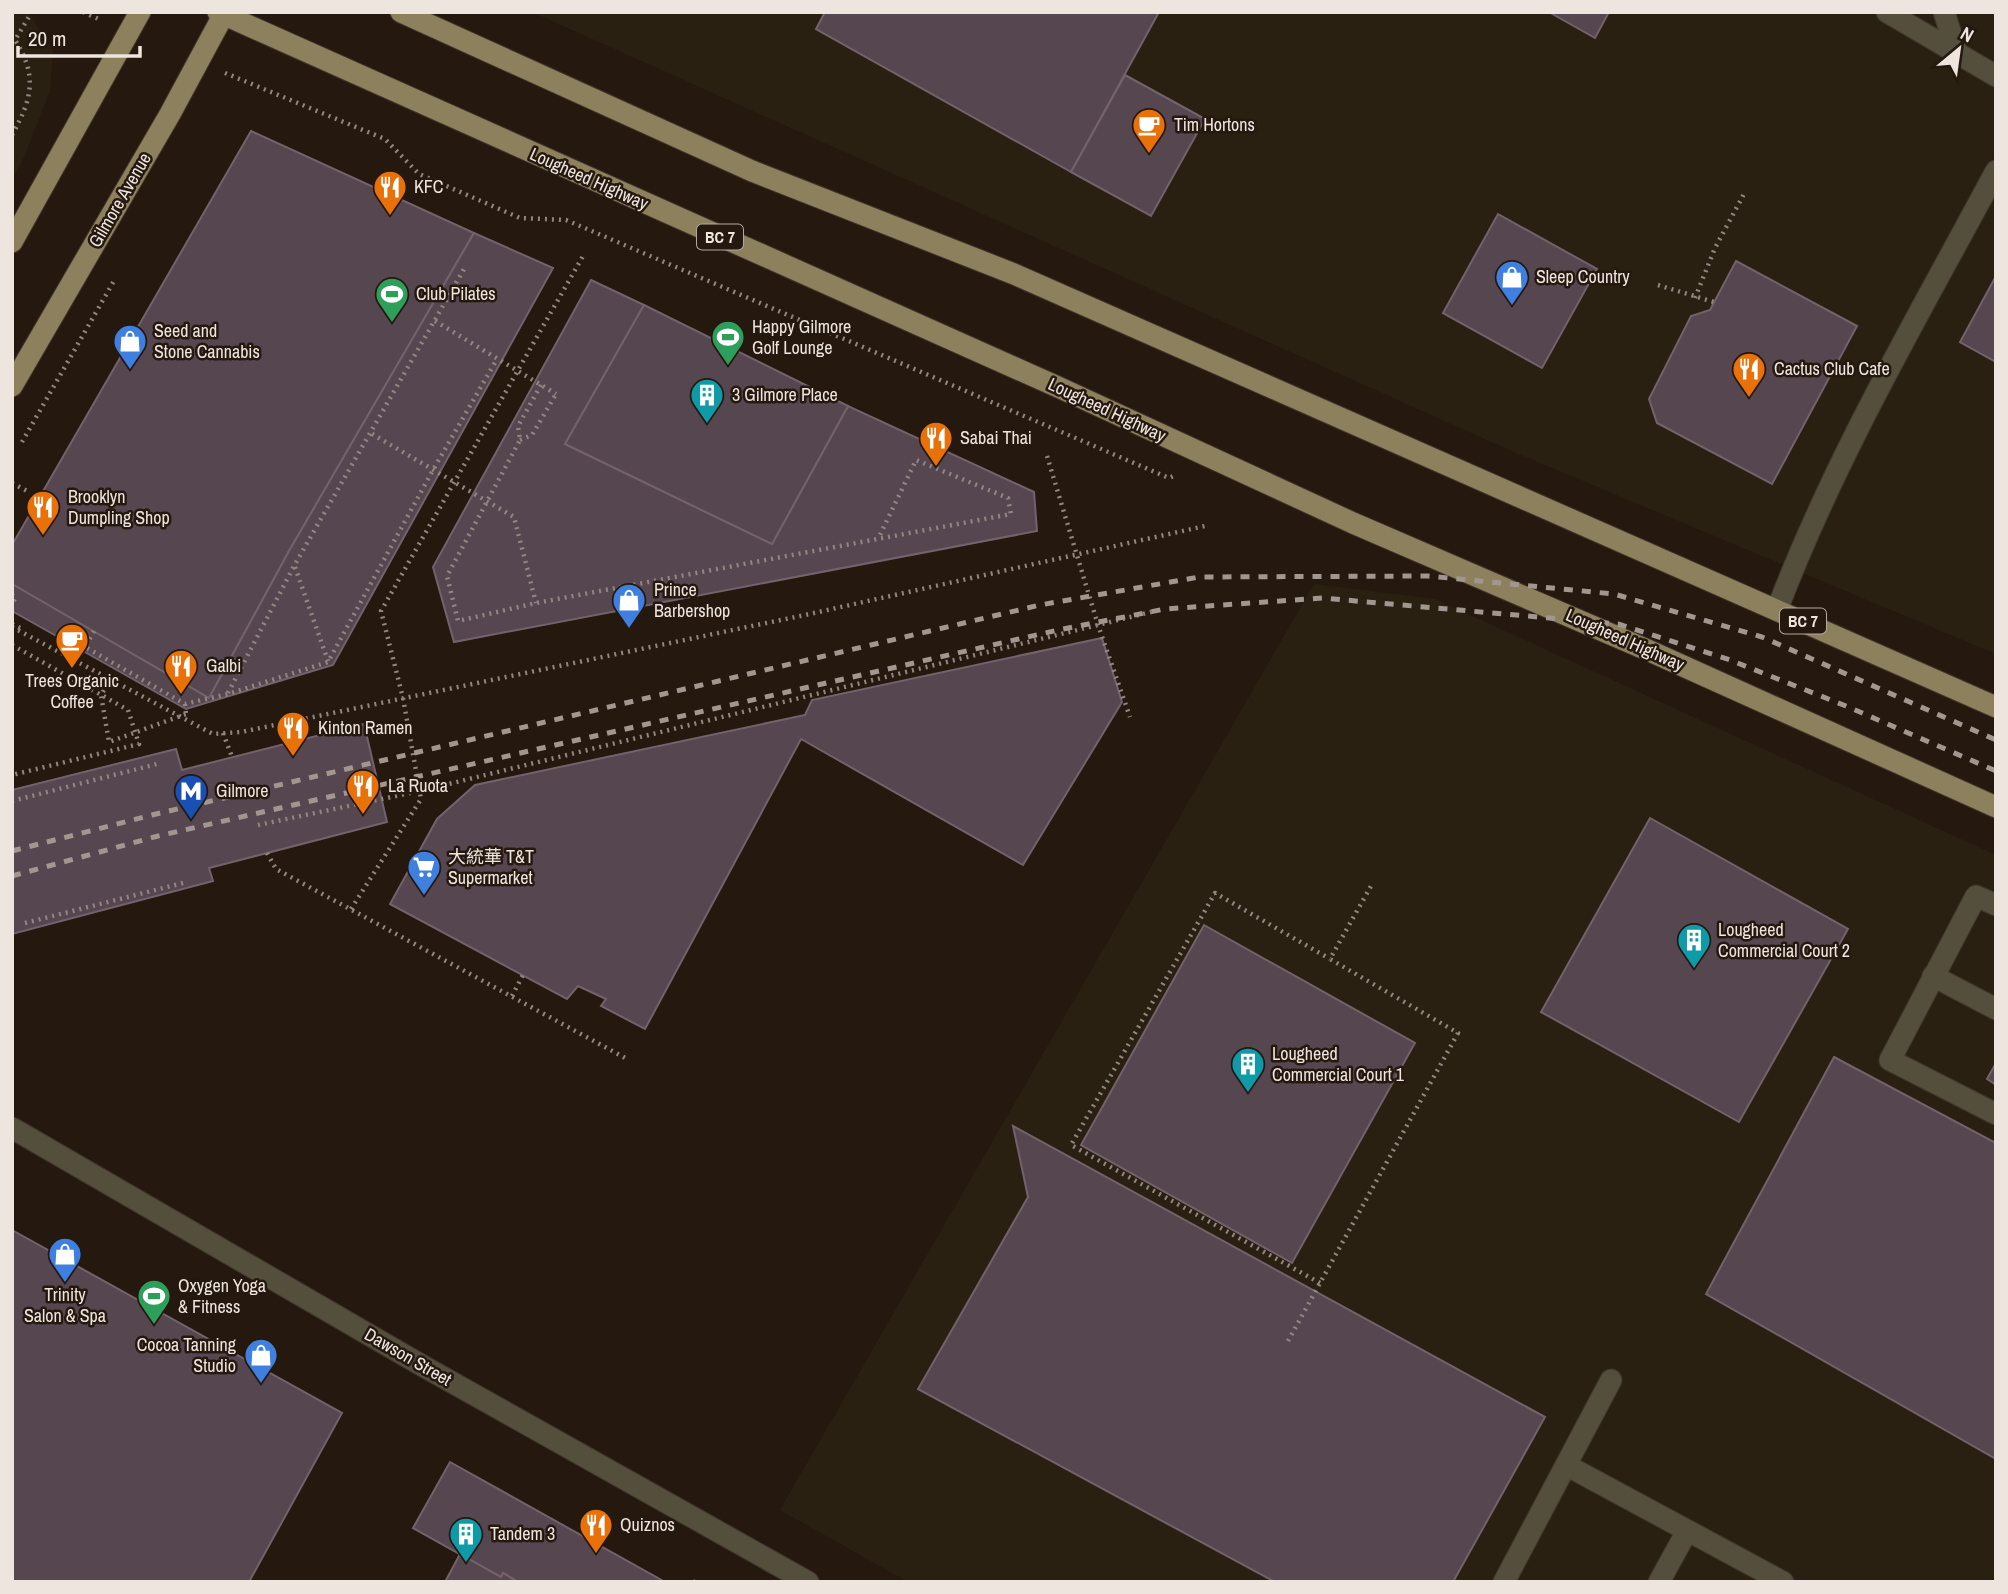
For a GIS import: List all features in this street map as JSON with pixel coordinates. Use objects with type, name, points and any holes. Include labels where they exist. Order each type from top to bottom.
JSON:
[{"type":"main road","points":[[12,242],[140,12]]},
{"type":"main road","name":"BC 7","points":[[401,12],[752,170],[1027,279],[1996,707]]},
{"type":"main road","name":"Gilmore Avenue","points":[[12,386],[174,105],[222,13]]},
{"type":"main road","name":"Lougheed Highway","points":[[222,13],[1365,528],[1652,652],[1996,807]]},
{"type":"street","points":[[1888,12],[1996,76]]},
{"type":"street","points":[[1944,12],[1957,53]]},
{"type":"street","points":[[1777,610],[1796,558],[1862,419],[1996,170]]},
{"type":"street","points":[[1996,905],[1976,896],[1890,1060],[1996,1114]]},
{"type":"street","points":[[1933,976],[1996,1009]]},
{"type":"street","name":"Dawson Street","points":[[12,1128],[423,1366],[807,1582]]},
{"type":"street","points":[[1504,1582],[1611,1380]]},
{"type":"street","points":[[1566,1465],[1783,1582]]},
{"type":"street","points":[[1659,1582],[1687,1531]]},
{"type":"path","points":[[12,135],[31,90],[30,70],[15,40],[30,15]]},
{"type":"path","points":[[232,76],[385,139],[419,174],[520,218],[566,220],[1169,478],[1217,461]]},
{"type":"path","points":[[1695,298],[1715,247],[1745,192]]},
{"type":"path","points":[[351,909],[421,799],[403,698],[381,611],[583,256]]},
{"type":"path","points":[[228,694],[294,566],[372,434],[464,269]]},
{"type":"path","points":[[1658,285],[1714,302]]},
{"type":"path","points":[[435,321],[556,394],[532,435],[520,440]]},
{"type":"path","points":[[94,631],[85,647],[185,704],[228,694],[328,662],[497,359]]},
{"type":"path","points":[[541,385],[518,426],[520,440],[447,576],[458,621],[536,603],[878,539],[1011,514],[1007,498],[916,460],[878,539]]},
{"type":"path","points":[[372,434],[514,517],[536,603]]},
{"type":"path","points":[[1047,456],[1098,625],[1130,717]]},
{"type":"path","points":[[12,483],[27,491]]},
{"type":"path","points":[[12,626],[213,734],[241,732],[805,615],[1205,526]]},
{"type":"path","points":[[294,566],[328,662]]},
{"type":"path","points":[[12,604],[14,596]]},
{"type":"path","points":[[258,825],[419,791],[1155,611]]},
{"type":"path","points":[[12,645],[128,710],[139,744],[12,775]]},
{"type":"path","points":[[111,678],[101,695],[109,742],[186,715],[185,704]]},
{"type":"path","points":[[223,733],[232,757]]},
{"type":"path","points":[[12,801],[157,764]]},
{"type":"path","points":[[267,853],[276,869],[629,1059]]},
{"type":"path","points":[[24,923],[187,882]]},
{"type":"path","points":[[1330,959],[1371,886]]},
{"type":"path","points":[[1288,1341],[1458,1033],[1215,893],[1071,1145],[1320,1283]]},
{"type":"path","points":[[512,996],[523,975]]},
{"type":"shaded area","points":[[12,12],[26,12],[30,15],[53,50],[50,91],[22,162],[12,178]]},
{"type":"shaded area","points":[[532,12],[1996,12],[1996,654],[1516,453]]},
{"type":"shaded area","points":[[1314,584],[1435,599],[1996,855],[1996,1582],[908,1582],[780,1510]]},
{"type":"building","points":[[825,12],[1159,12],[1071,172],[816,29]]},
{"type":"building","points":[[1549,12],[1609,12],[1595,38]]},
{"type":"building","points":[[1125,75],[1205,119],[1151,216],[1071,172]]},
{"type":"building","points":[[251,131],[474,233],[289,551],[209,698],[12,585],[12,545]]},
{"type":"building","points":[[1498,214],[1597,269],[1542,368],[1443,313]]},
{"type":"building","points":[[474,233],[553,268],[333,665],[186,709],[12,611],[12,584],[209,698],[289,551]]},
{"type":"building","points":[[1736,261],[1857,326],[1772,484],[1657,423],[1649,399],[1691,316],[1710,310]]},
{"type":"building","points":[[1996,276],[1996,362],[1960,342]]},
{"type":"building","points":[[591,280],[644,305],[565,444],[772,544],[848,406],[1034,492],[1037,531],[454,642],[433,567]]},
{"type":"building","name":"3 Gilmore Place","points":[[644,305],[848,406],[772,544],[565,444]]},
{"type":"building","points":[[1102,638],[1122,702],[1023,865],[801,739],[645,1029],[601,1006],[606,999],[578,986],[567,999],[390,904],[437,819],[475,785],[805,715],[812,700]]},
{"type":"building","points":[[364,724],[387,822],[209,868],[213,881],[12,934],[12,790],[176,749],[182,770]]},
{"type":"building","name":"Lougheed Commercial Court 2","points":[[1650,818],[1848,929],[1739,1122],[1541,1012]]},
{"type":"building","name":"Lougheed Commercial Court 1","points":[[1204,925],[1415,1043],[1292,1263],[1081,1145]]},
{"type":"building","points":[[1834,1057],[1996,1143],[1996,1459],[1706,1294]]},
{"type":"building","points":[[1996,1063],[1996,1085],[1987,1079]]},
{"type":"building","points":[[1013,1126],[1545,1417],[1453,1582],[1275,1582],[918,1389],[1028,1197]]},
{"type":"building","points":[[12,1230],[342,1413],[249,1582],[12,1582]]},
{"type":"building","points":[[450,1462],[665,1582],[518,1582],[503,1573],[501,1577],[413,1528]]},
{"type":"building","name":"Tandem 3","points":[[460,1554],[501,1577],[503,1573],[518,1582],[445,1582]]},
{"type":"railway","points":[[12,851],[152,815],[1040,605],[1199,577],[1428,576],[1614,594],[1762,637],[1996,740]]},
{"type":"railway","points":[[12,876],[158,836],[1058,630],[1165,609],[1322,598],[1618,624],[1730,660],[1846,706],[1996,771]]},
{"type":"place","name":"Tim Hortons","points":[[1149,155]]},
{"type":"place","name":"KFC","points":[[390,217]]},
{"type":"place","name":"Sleep Country","points":[[1512,307]]},
{"type":"place","name":"Club Pilates","points":[[392,324]]},
{"type":"place","name":"Happy Gilmore Golf Lounge","points":[[728,367]]},
{"type":"place","name":"Seed and Stone Cannabis","points":[[130,371]]},
{"type":"place","name":"Cactus Club Cafe","points":[[1749,399]]},
{"type":"place","name":"3 Gilmore Place","points":[[707,425]]},
{"type":"place","name":"Sabai Thai","points":[[936,468]]},
{"type":"place","name":"Brooklyn Dumpling Shop","points":[[43,537]]},
{"type":"place","name":"Prince Barbershop","points":[[629,630]]},
{"type":"place","name":"Trees Organic Coffee","points":[[72,670]]},
{"type":"place","name":"Galbi","points":[[181,696]]},
{"type":"place","name":"Kinton Ramen","points":[[293,758]]},
{"type":"place","name":"La Ruota","points":[[363,816]]},
{"type":"place","name":"Gilmore","points":[[191,821]]},
{"type":"place","name":"大統華 T&T Supermarket","points":[[424,897]]},
{"type":"place","name":"Lougheed Commercial Court 2","points":[[1694,970]]},
{"type":"place","name":"Lougheed Commercial Court 1","points":[[1248,1094]]},
{"type":"place","name":"Trinity Salon & Spa","points":[[65,1284]]},
{"type":"place","name":"Oxygen Yoga & Fitness","points":[[154,1326]]},
{"type":"place","name":"Cocoa Tanning Studio","points":[[261,1385]]},
{"type":"place","name":"Quiznos","points":[[596,1555]]},
{"type":"place","name":"Tandem 3","points":[[466,1564]]}]
